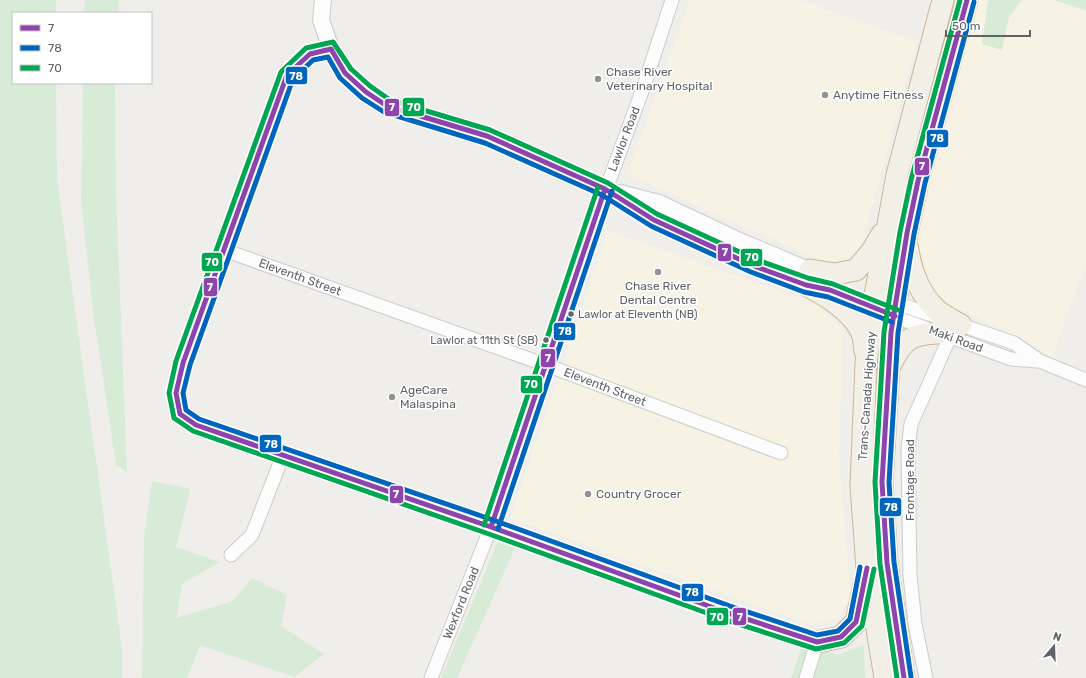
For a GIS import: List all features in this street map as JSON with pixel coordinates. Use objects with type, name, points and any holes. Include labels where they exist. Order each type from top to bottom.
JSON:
[{"type":"highway","name":"Trans-Canada Highway","points":[[885,678],[867,568],[861,486],[866,363],[874,302],[896,175],[943,0]]},
{"type":"highway","name":"Trans-Canada Highway","points":[[904,678],[887,563],[882,482],[891,332],[907,233],[934,119],[967,0]]},
{"type":"highway","points":[[808,278],[856,270],[872,251],[886,229]]},
{"type":"highway","points":[[889,368],[898,349],[904,342],[919,333],[949,331],[939,312],[921,291],[910,264],[907,233]]},
{"type":"highway","points":[[808,278],[850,316],[862,335],[866,363]]},
{"type":"highway","points":[[817,642],[841,637],[856,622],[867,568]]},
{"type":"street","points":[[323,0],[321,20],[331,49],[345,73],[366,92],[388,106],[487,136],[605,189],[654,220],[754,266],[808,278],[830,290],[856,299],[874,302],[895,310]]},
{"type":"street","name":"Lawlor Road","points":[[491,527],[605,189],[645,83],[672,0]]},
{"type":"street","points":[[331,49],[310,54],[287,75],[183,363],[176,393],[180,414],[196,425],[491,527],[728,613],[817,642],[806,678]]},
{"type":"street","name":"Eleventh Street","points":[[224,250],[546,365],[781,453]]},
{"type":"street","name":"Maki Road","points":[[895,310],[949,331]]},
{"type":"street","name":"Maki Road","points":[[895,310],[949,331],[1014,343],[1040,361],[1086,380]]},
{"type":"street","name":"Frontage Road","points":[[926,678],[915,624],[910,575],[908,450],[911,424],[949,331]]},
{"type":"street","points":[[231,555],[252,535],[283,455]]},
{"type":"street","name":"Wexford Road","points":[[431,678],[491,527]]},
{"type":"shaded area","points":[[690,0],[801,0],[917,42],[859,254],[826,263],[627,174]]},
{"type":"shaded area","points":[[975,0],[1054,0],[1086,12],[1086,263],[1052,358],[1014,335],[955,307],[927,287],[916,240],[924,198]]},
{"type":"shaded area","points":[[608,231],[818,304],[843,329],[839,457],[851,597],[838,619],[811,625],[510,518]]},
{"type":"green space","points":[[0,0],[56,0],[56,12],[12,12],[12,84],[56,84],[57,179],[122,649],[122,678],[0,678]]},
{"type":"green space","points":[[85,0],[119,0],[118,12],[84,12]]},
{"type":"green space","points":[[988,0],[1022,0],[1009,17],[1002,50],[982,44]]},
{"type":"green space","points":[[1054,0],[1086,0],[1086,10]]},
{"type":"green space","points":[[83,84],[115,84],[116,192],[127,472],[116,465],[93,311],[81,200]]},
{"type":"green space","points":[[152,481],[190,489],[176,547],[220,562],[182,584],[176,618],[233,601],[252,578],[287,595],[281,626],[324,654],[294,677],[200,645],[187,678],[142,678],[144,538]]},
{"type":"green space","points":[[498,541],[515,548],[457,678],[441,678]]},
{"type":"green space","points":[[803,643],[837,655],[864,645],[865,678],[791,678]]},
{"type":"transit line","name":"70","points":[[897,678],[880,564],[875,482],[884,332],[900,232],[911,180],[960,0]]},
{"type":"transit line","name":"7","points":[[904,678],[887,563],[882,482],[891,332],[907,233],[918,181],[967,0]]},
{"type":"transit line","name":"78","points":[[911,677],[894,562],[889,482],[898,333],[914,234],[925,183],[974,2]]},
{"type":"transit line","name":"70","points":[[874,569],[862,626],[844,643],[816,649],[726,620],[489,534],[193,431],[174,418],[169,393],[176,361],[281,72],[306,48],[333,42],[351,69],[370,86],[390,100],[490,130],[608,183],[657,214],[757,260],[808,278],[833,284],[898,310]]},
{"type":"transit line","name":"7","points":[[867,568],[856,622],[841,637],[817,642],[728,613],[491,527],[196,425],[180,414],[176,393],[183,363],[287,75],[310,54],[331,49],[345,73],[366,92],[387,106],[487,136],[605,189],[654,220],[754,266],[806,285],[830,290],[895,316]]},
{"type":"transit line","name":"78","points":[[860,567],[850,619],[838,631],[817,635],[730,606],[493,520],[199,419],[186,410],[183,393],[190,365],[293,79],[313,60],[328,57],[340,78],[362,98],[384,112],[485,143],[602,195],[651,226],[751,272],[804,292],[828,297],[892,322]]},
{"type":"transit line","name":"70","points":[[484,525],[598,187]]},
{"type":"transit line","name":"7","points":[[491,527],[605,189]]},
{"type":"transit line","name":"78","points":[[498,529],[612,191]]},
{"type":"place","name":"Chase River Veterinary Hospital","points":[[598,79]]},
{"type":"place","name":"Anytime Fitness","points":[[825,95]]},
{"type":"place","name":"Chase River Dental Centre","points":[[658,272]]},
{"type":"place","name":"Lawlor at Eleventh (NB)","points":[[571,314]]},
{"type":"place","name":"Lawlor at 11th St (SB)","points":[[546,340]]},
{"type":"place","name":"AgeCare Malaspina","points":[[392,397]]},
{"type":"place","name":"Country Grocer","points":[[588,494]]}]
